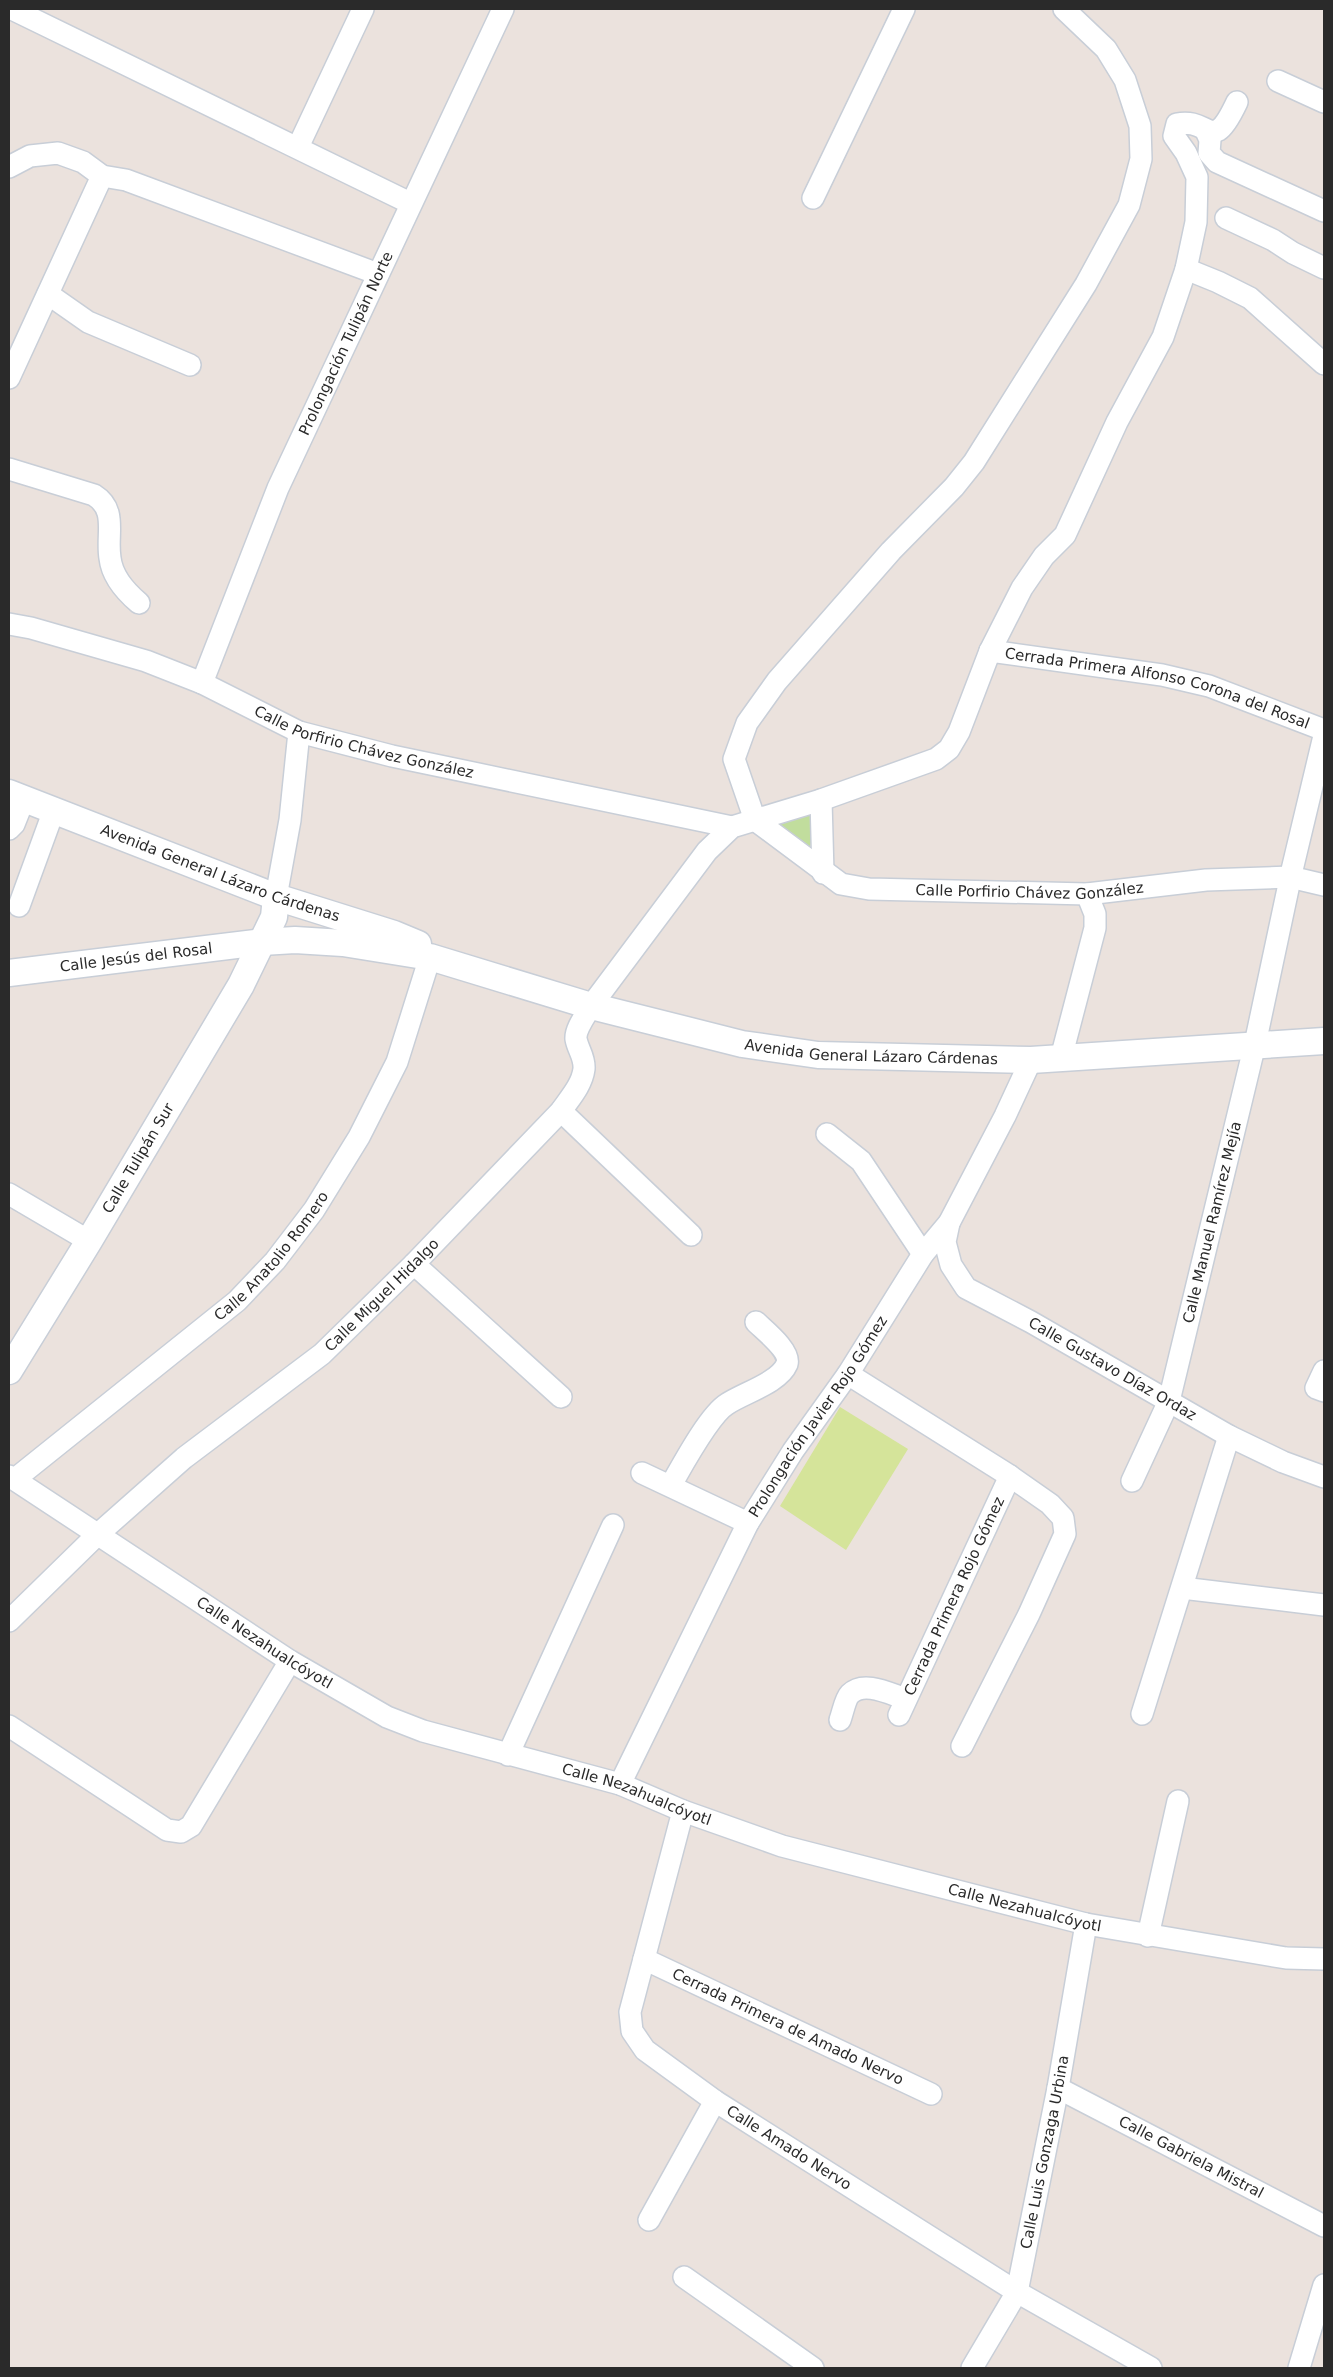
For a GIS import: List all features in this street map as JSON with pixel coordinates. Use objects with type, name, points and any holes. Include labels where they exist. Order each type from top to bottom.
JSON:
[{"type":"street","points":[[12,9],[410,203]]},
{"type":"street","points":[[298,147],[363,9]]},
{"type":"street","name":"Prolongación Tulipán Norte","points":[[202,684],[278,488],[410,203],[503,9]]},
{"type":"street","points":[[813,198],[904,9]]},
{"type":"street","points":[[755,820],[734,759],[747,723],[783,674],[891,551],[954,487],[974,462],[1086,284],[1129,205],[1141,159],[1140,126],[1125,80],[1106,49],[1064,9]]},
{"type":"street","points":[[1278,81],[1324,102]]},
{"type":"street","points":[[732,827],[821,800],[936,759],[949,749],[959,732],[990,652],[1022,588],[1044,556],[1065,535],[1117,422],[1162,337],[1186,269],[1196,222],[1197,177],[1186,153],[1174,136],[1177,124],[1187,122],[1206,131],[1216,131],[1226,125],[1237,102]]},
{"type":"street","points":[[1206,131],[1210,140],[1209,153],[1217,162],[1324,211]]},
{"type":"street","points":[[9,167],[30,156],[58,153],[83,162],[102,176],[126,180],[378,274]]},
{"type":"street","points":[[9,378],[102,176]]},
{"type":"street","points":[[1226,218],[1273,240],[1324,268]]},
{"type":"street","points":[[1186,269],[1250,298],[1324,364]]},
{"type":"street","points":[[48,294],[88,322],[190,365]]},
{"type":"street","points":[[9,469],[94,495],[104,501],[108,510],[110,560],[115,574],[123,587],[139,603]]},
{"type":"street","name":"Calle Porfirio Chávez González","points":[[9,624],[31,628],[146,661],[202,684],[299,732],[392,756],[732,827]]},
{"type":"street","name":"Cerrada Primera Alfonso Corona del Rosal","points":[[990,652],[1162,675],[1209,686],[1324,730]]},
{"type":"street","points":[[276,897],[290,820],[299,732]]},
{"type":"street","name":"Calle Manuel Ramírez Mejía","points":[[1132,1481],[1169,1401],[1255,1044],[1290,878],[1324,736]]},
{"type":"street","points":[[9,829],[14,824],[16,796]]},
{"type":"street","name":"Avenida General Lázaro Cárdenas","points":[[16,796],[276,897],[394,934],[417,944],[430,957]]},
{"type":"street","points":[[821,800],[823,873]]},
{"type":"street","points":[[19,906],[54,810]]},
{"type":"street","name":"Calle Porfirio Chávez González","points":[[755,820],[823,873],[841,884],[869,890],[1087,894],[1206,880],[1290,878],[1324,885]]},
{"type":"street","name":"Calle Miguel Hidalgo","points":[[9,1622],[97,1535],[184,1458],[322,1354],[414,1264],[561,1111],[578,1087],[584,1070],[583,1056],[576,1038],[578,1029],[591,1006],[707,851],[732,827]]},
{"type":"street","points":[[1060,1058],[1095,928],[1095,914],[1087,894]]},
{"type":"street","name":"Calle Tulipán Sur","points":[[9,1371],[89,1241],[241,985],[274,917],[276,897]]},
{"type":"street","name":"Avenida General Lázaro Cárdenas","points":[[262,942],[295,940],[343,943],[430,957],[591,1006],[742,1044],[818,1054],[1031,1060],[1324,1040]]},
{"type":"street","name":"Calle Jesús del Rosal","points":[[9,973],[262,942]]},
{"type":"street","name":"Calle Anatolio Romero","points":[[12,1478],[237,1300],[275,1261],[314,1210],[359,1137],[397,1062],[430,957]]},
{"type":"street","name":"Prolongación Javier Rojo Gómez","points":[[620,1784],[748,1523],[793,1450],[848,1374],[923,1254],[949,1223],[1005,1116],[1031,1060]]},
{"type":"street","points":[[561,1111],[691,1236]]},
{"type":"street","points":[[827,1134],[861,1162],[923,1254]]},
{"type":"street","points":[[9,1194],[89,1241]]},
{"type":"street","name":"Calle Gustavo Díaz Ordaz","points":[[949,1223],[945,1242],[950,1265],[966,1288],[1229,1436],[1283,1462],[1324,1477]]},
{"type":"street","points":[[414,1264],[562,1397]]},
{"type":"street","points":[[671,1485],[698,1440],[725,1405],[774,1378],[786,1364],[787,1356],[782,1347],[756,1322]]},
{"type":"street","points":[[848,1374],[1010,1476],[1050,1504],[1063,1518],[1065,1534],[1029,1614],[962,1746]]},
{"type":"street","points":[[1142,1714],[1229,1436]]},
{"type":"street","points":[[642,1473],[671,1485],[748,1523]]},
{"type":"street","name":"Cerrada Primera Rojo Gómez","points":[[840,1720],[849,1695],[859,1688],[877,1689],[903,1707],[1010,1476]]},
{"type":"street","name":"Calle Nezahualcóyotl","points":[[12,1478],[290,1661],[387,1717],[423,1731],[620,1784],[683,1811],[782,1846],[1086,1924],[1286,1958],[1324,1959]]},
{"type":"street","points":[[508,1755],[613,1525]]},
{"type":"street","points":[[1182,1588],[1324,1605]]},
{"type":"street","points":[[9,1726],[167,1830],[181,1832],[191,1826],[290,1661]]},
{"type":"street","points":[[1148,1936],[1178,1801]]},
{"type":"street","name":"Calle Amado Nervo","points":[[683,1811],[630,2012],[632,2031],[645,2050],[715,2101],[1017,2292],[1151,2368]]},
{"type":"street","name":"Calle Luis Gonzaga Urbina","points":[[972,2368],[1017,2292],[1058,2088],[1086,1924]]},
{"type":"street","name":"Cerrada Primera de Amado Nervo","points":[[644,1959],[931,2094]]},
{"type":"street","name":"Calle Gabriela Mistral","points":[[1058,2088],[1324,2226]]},
{"type":"street","points":[[649,2220],[715,2101]]},
{"type":"street","points":[[684,2277],[813,2368]]},
{"type":"street","points":[[1299,2368],[1324,2285]]},
{"type":"green space","points":[[816,805],[809,855],[771,819]]},
{"type":"green space","points":[[840,1407],[908,1449],[846,1550],[780,1506]]}]
